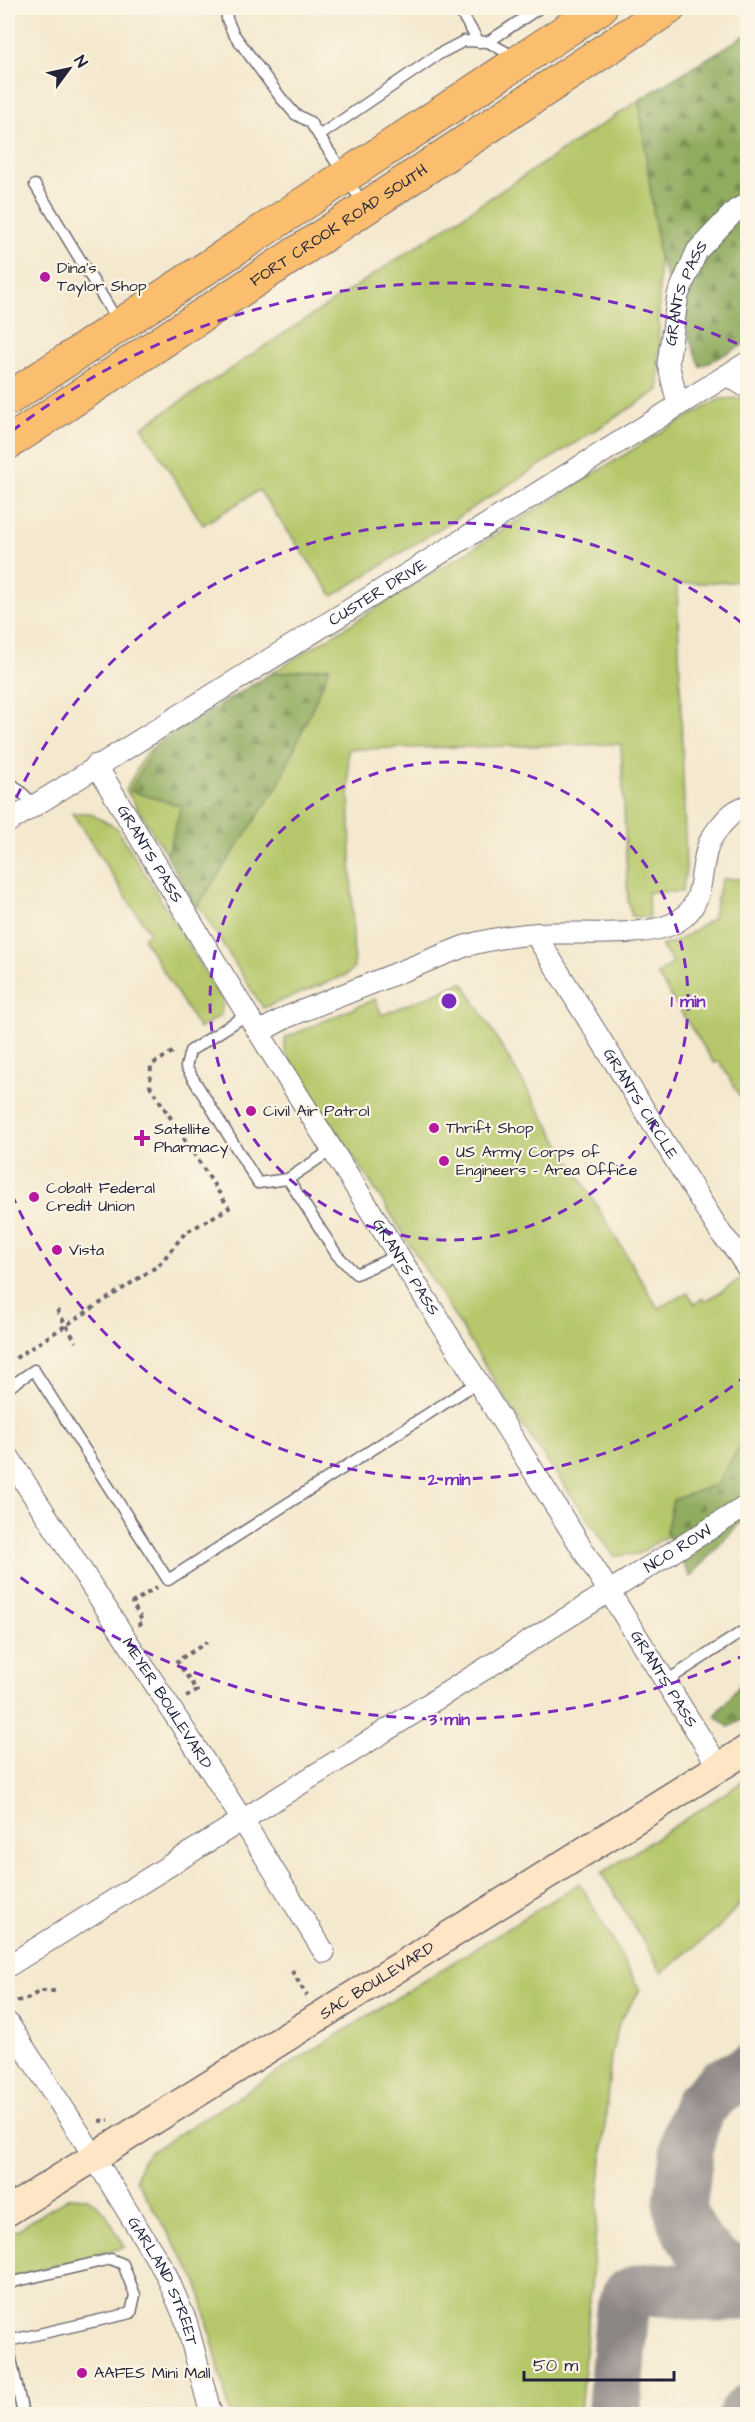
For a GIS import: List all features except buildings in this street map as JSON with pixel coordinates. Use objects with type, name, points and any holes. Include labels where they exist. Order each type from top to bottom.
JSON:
[{"type":"main road","points":[[8,399],[600,8]]},
{"type":"main road","name":"FORT CROOK ROAD SOUTH","points":[[8,442],[669,8]]},
{"type":"street","name":"GRANTS PASS","points":[[678,405],[668,363],[678,295],[697,251],[736,210],[747,203]]},
{"type":"street","name":"CUSTER DRIVE","points":[[8,822],[96,765],[747,362]]},
{"type":"street","points":[[727,375],[747,388]]},
{"type":"street","name":"GRANTS PASS","points":[[96,765],[253,1023],[719,1767]]},
{"type":"street","points":[[253,1023],[287,1017],[465,946],[490,939],[535,934],[648,931],[675,923],[686,916],[694,906],[699,893],[709,844],[716,832],[731,813],[747,806]]},
{"type":"street","name":"GRANTS CIRCLE","points":[[535,934],[722,1235],[734,1248],[747,1269]]},
{"type":"street","name":"MEYER BOULEVARD","points":[[8,1456],[243,1821],[324,1952]]},
{"type":"street","name":"NCO ROW","points":[[8,1966],[747,1505]]},
{"type":"street","name":"SAC BOULEVARD","points":[[8,2211],[747,1749]]},
{"type":"street","name":"GARLAND STREET","points":[[8,2024],[148,2242],[177,2296],[211,2415]]},
{"type":"lane","points":[[226,8],[227,19],[233,33],[281,98],[295,114],[310,122],[366,207]]},
{"type":"lane","points":[[458,8],[484,42]]},
{"type":"lane","points":[[484,42],[540,8]]},
{"type":"lane","points":[[319,136],[439,54],[464,41],[484,42],[521,60]]},
{"type":"lane","points":[[35,185],[120,325]]},
{"type":"lane","points":[[8,780],[35,805]]},
{"type":"lane","points":[[253,1023],[190,1051],[186,1067],[258,1183],[288,1179],[333,1149]]},
{"type":"lane","points":[[288,1179],[337,1255],[356,1274],[398,1255]]},
{"type":"lane","points":[[8,1388],[34,1370],[168,1580],[478,1382]]},
{"type":"lane","points":[[665,1682],[747,1628]]},
{"type":"lane","points":[[8,2286],[14,2282],[111,2259],[123,2264],[135,2295],[131,2313],[8,2343],[23,2415]]},
{"type":"path","points":[[8,1363],[159,1265],[185,1233],[229,1208]]},
{"type":"path","points":[[57,1310],[76,1342]]},
{"type":"path","points":[[123,1635],[143,1622],[132,1603],[168,1580]]},
{"type":"path","points":[[158,1690],[174,1681],[186,1698],[197,1692],[177,1660],[207,1642]]},
{"type":"path","points":[[292,1971],[309,2000]]},
{"type":"path","points":[[8,2003],[27,1999],[40,1991],[58,1991]]},
{"type":"green space","points":[[747,34],[747,343],[700,367],[659,256],[639,100]]},
{"type":"green space","points":[[639,100],[659,256],[659,390],[333,596],[259,490],[203,525],[142,427]]},
{"type":"green space","points":[[741,398],[747,402],[747,581],[677,584],[686,869],[682,892],[648,892],[649,918],[632,916],[628,901],[621,744],[348,749],[354,968],[346,975],[263,1008],[126,790],[144,756],[155,745],[663,431],[720,399]]},
{"type":"green space","points":[[330,667],[278,786],[196,908],[167,856],[181,806],[130,791],[155,745],[270,674]]},
{"type":"green space","points":[[72,813],[89,813],[117,828],[223,1001],[221,1015],[199,1029],[143,938],[149,932]]},
{"type":"green space","points":[[722,879],[747,879],[747,1109],[720,1062],[714,1063],[657,975],[673,963],[661,946],[677,941],[712,919]]},
{"type":"green space","points":[[463,982],[658,1308],[688,1293],[695,1304],[702,1298],[705,1301],[745,1277],[747,1281],[747,1487],[638,1554],[614,1556],[522,1425],[389,1211],[285,1052],[285,1038],[375,999],[382,1015]]},
{"type":"green space","points":[[746,1436],[747,1515],[690,1577],[666,1532],[673,1500],[717,1484]]},
{"type":"green space","points":[[747,1676],[747,1717],[729,1727],[715,1716]]},
{"type":"green space","points":[[747,1779],[747,1896],[717,1929],[662,1973],[602,1873]]},
{"type":"green space","points":[[580,1883],[640,1990],[619,2023],[611,2056],[580,2414],[230,2414],[198,2283],[136,2180],[141,2162],[150,2152]]},
{"type":"green space","points":[[69,2197],[88,2198],[104,2211],[125,2247],[8,2279],[8,2236]]},
{"type":"taxiway","points":[[748,2072],[721,2085],[700,2106],[689,2134],[680,2206],[684,2221],[699,2247],[720,2266],[748,2275]]},
{"type":"taxiway","points":[[614,2414],[622,2313],[628,2296],[654,2289],[717,2295],[733,2295],[748,2291]]},
{"type":"taxiway","points":[[745,2414],[748,2411]]},
{"type":"place","name":"Dina's Taylor Shop","points":[[45,277]]},
{"type":"place","name":"Civil Air Patrol","points":[[251,1111]]},
{"type":"place","name":"Thrift Shop","points":[[434,1128]]},
{"type":"place","name":"Satellite Pharmacy","points":[[142,1138]]},
{"type":"place","name":"US Army Corps of Engineers - Area Office","points":[[444,1161]]},
{"type":"place","name":"Cobalt Federal Credit Union","points":[[34,1197]]},
{"type":"place","name":"Vista","points":[[57,1250]]},
{"type":"place","name":"AAFES Mini Mall","points":[[82,2373]]}]
